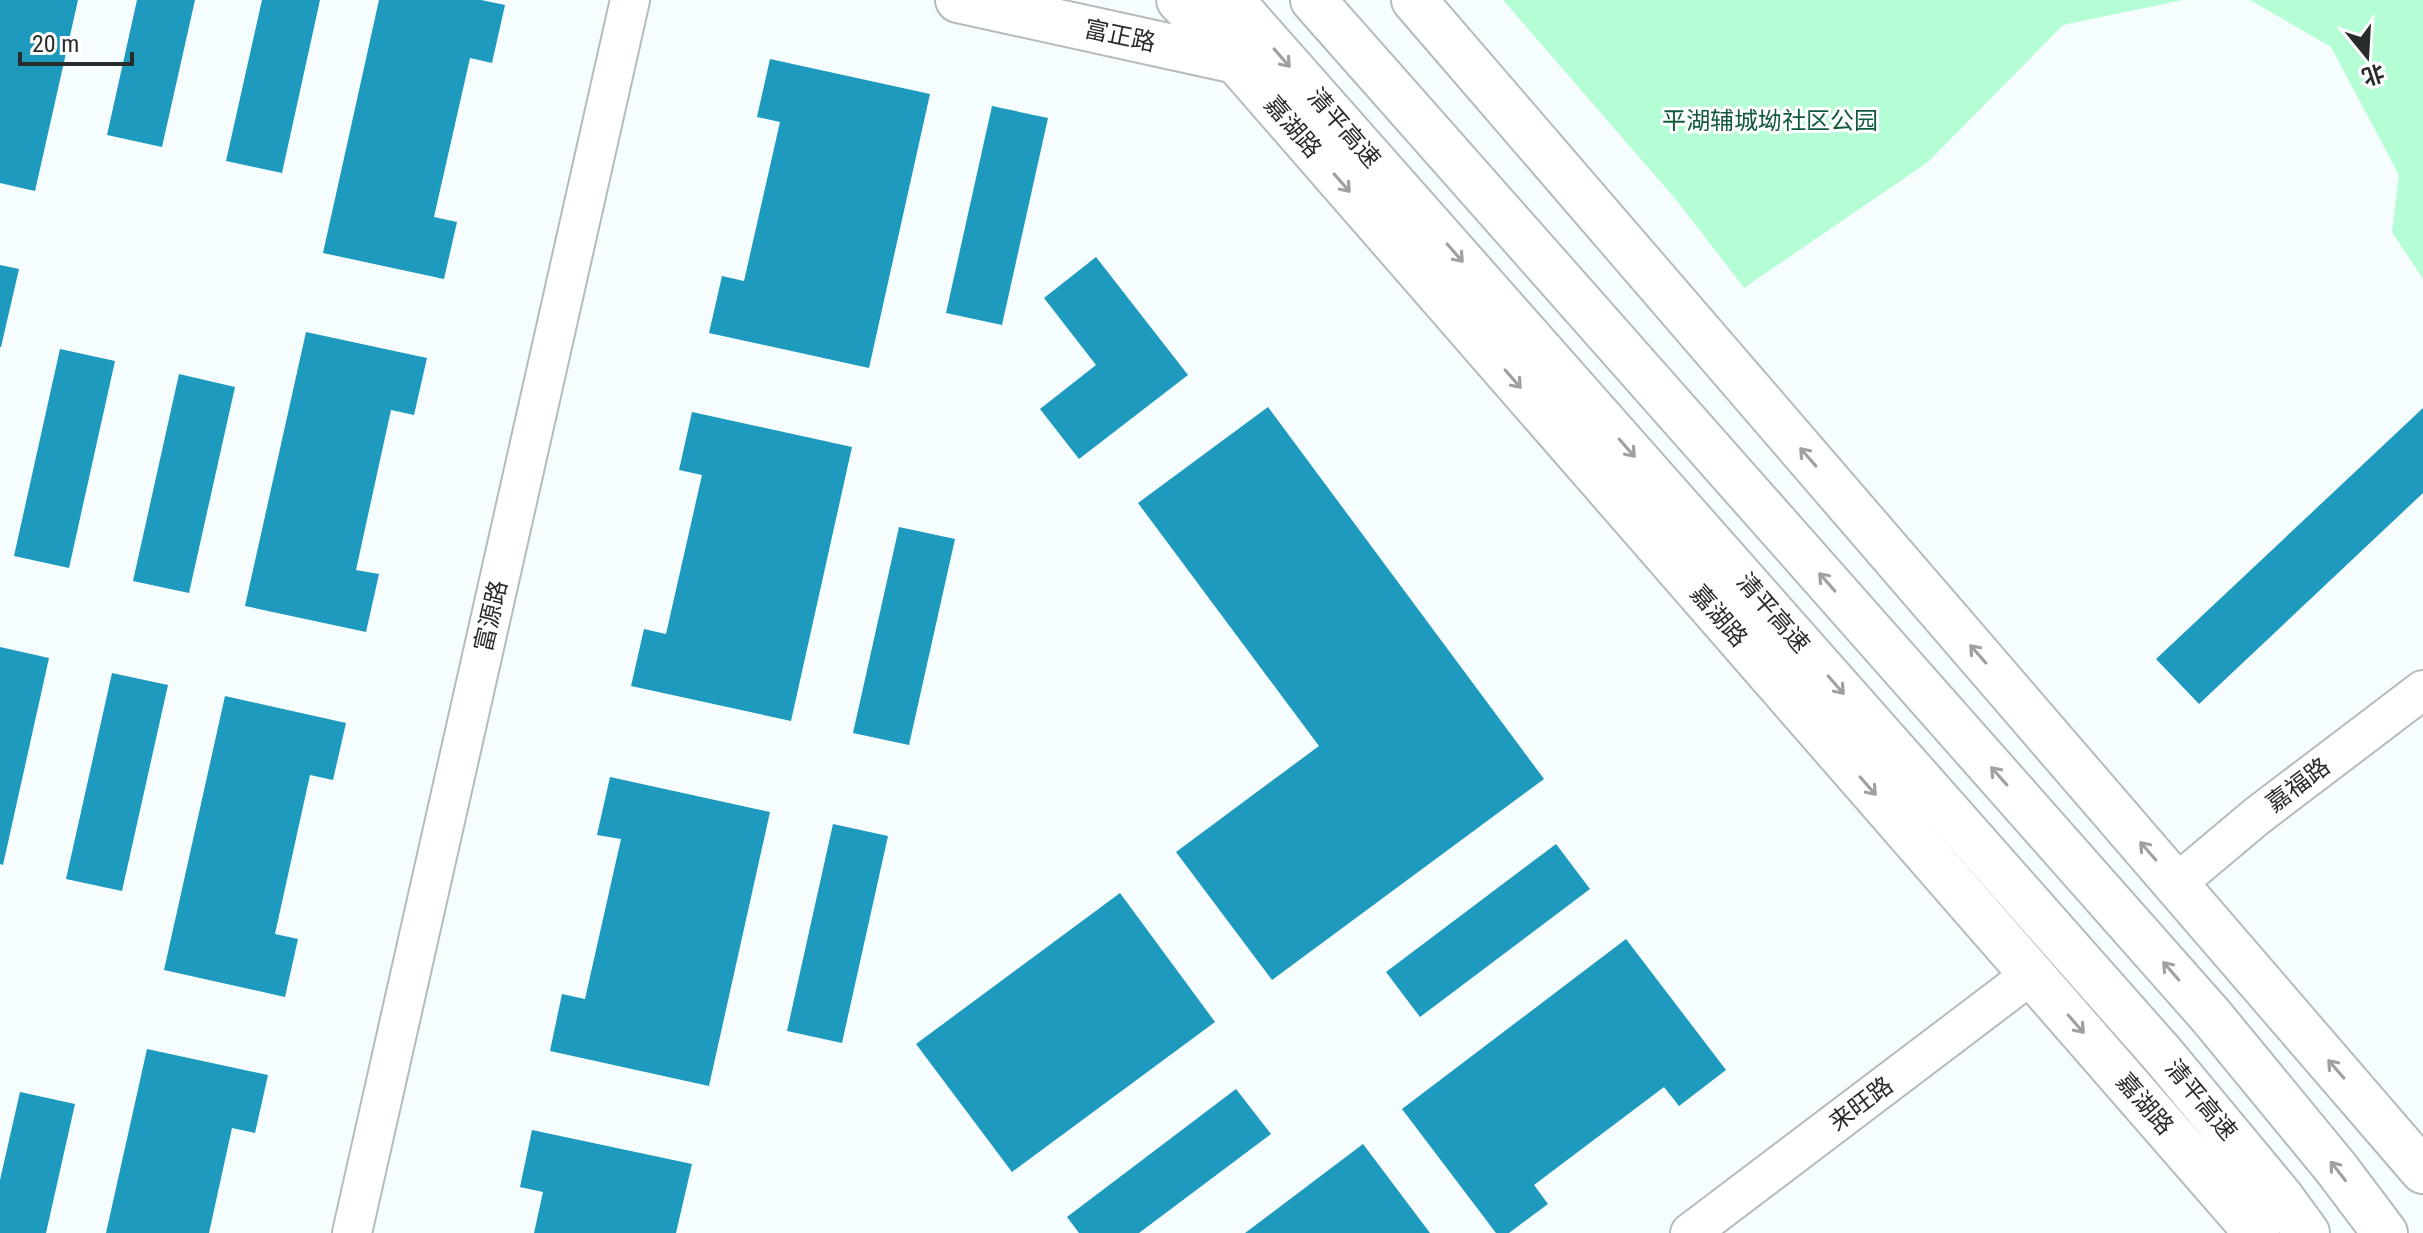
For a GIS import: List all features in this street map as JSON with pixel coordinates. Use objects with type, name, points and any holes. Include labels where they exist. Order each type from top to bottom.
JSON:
[{"type":"main road","name":"富正路","points":[[958,0],[1236,61]]},
{"type":"main road","name":"嘉湖路","points":[[1179,0],[1236,61],[2257,1233]]},
{"type":"main road","name":"清平高速","points":[[1231,0],[2163,1055],[2307,1233]]},
{"type":"main road","points":[[1313,0],[2211,1016],[2336,1168],[2385,1233]]},
{"type":"main road","points":[[1414,0],[2423,1171]]},
{"type":"street","name":"富源路","points":[[352,1233],[630,0]]},
{"type":"street","name":"嘉福路","points":[[2176,884],[2257,816],[2423,690]]},
{"type":"street","name":"来旺路","points":[[1690,1233],[2032,974]]},
{"type":"green space","name":"平湖辅城坳社区公园","points":[[1503,0],[2183,0],[2063,25],[1928,162],[1744,288],[1678,202]]},
{"type":"green space","points":[[2250,0],[2423,0],[2423,279],[2392,232],[2399,175],[2331,47]]},
{"type":"building","points":[[0,0],[78,0],[35,191],[0,183]]},
{"type":"building","points":[[137,0],[195,0],[162,147],[107,135]]},
{"type":"building","points":[[262,0],[320,0],[282,173],[226,161]]},
{"type":"building","points":[[379,0],[481,0],[505,5],[492,63],[470,58],[434,217],[457,222],[444,279],[323,253]]},
{"type":"building","points":[[770,59],[930,94],[869,368],[709,333],[722,276],[744,281],[780,122],[757,117]]},
{"type":"building","points":[[992,106],[1048,118],[1002,325],[946,313]]},
{"type":"building","points":[[1096,257],[1188,375],[1079,459],[1040,409],[1096,365],[1044,298]]},
{"type":"building","points":[[0,265],[19,269],[1,347],[0,347]]},
{"type":"building","points":[[306,332],[427,358],[414,415],[391,410],[356,570],[379,574],[366,632],[245,606]]},
{"type":"building","points":[[60,349],[115,361],[69,568],[14,556]]},
{"type":"building","points":[[179,374],[235,387],[189,593],[133,581]]},
{"type":"building","points":[[1268,407],[1544,779],[1272,980],[1176,852],[1319,746],[1138,503]]},
{"type":"building","points":[[2423,408],[2423,493],[2199,704],[2156,659]]},
{"type":"building","points":[[692,412],[852,447],[791,721],[631,686],[644,629],[666,634],[702,475],[679,470]]},
{"type":"building","points":[[899,527],[955,539],[909,745],[853,733]]},
{"type":"building","points":[[0,647],[49,658],[3,865],[0,864]]},
{"type":"building","points":[[112,673],[168,685],[122,891],[66,879]]},
{"type":"building","points":[[225,696],[346,723],[333,780],[310,775],[275,934],[298,939],[285,997],[164,970]]},
{"type":"building","points":[[610,777],[770,812],[709,1086],[550,1051],[562,994],[585,999],[621,839],[597,835]]},
{"type":"building","points":[[833,824],[888,836],[842,1043],[787,1031]]},
{"type":"building","points":[[1556,844],[1590,889],[1420,1017],[1386,972]]},
{"type":"building","points":[[1120,893],[1215,1022],[1012,1172],[916,1044]]},
{"type":"building","points":[[1626,939],[1726,1070],[1679,1106],[1664,1087],[1534,1185],[1548,1204],[1509,1233],[1496,1233],[1402,1109]]},
{"type":"building","points":[[147,1049],[268,1075],[255,1133],[232,1128],[209,1233],[106,1233]]},
{"type":"building","points":[[1236,1089],[1271,1134],[1139,1233],[1079,1233],[1067,1217]]},
{"type":"building","points":[[20,1092],[75,1104],[46,1233],[0,1233],[0,1180]]},
{"type":"building","points":[[532,1130],[692,1164],[676,1233],[534,1233],[543,1192],[520,1187]]},
{"type":"building","points":[[1363,1144],[1430,1233],[1245,1233]]}]
